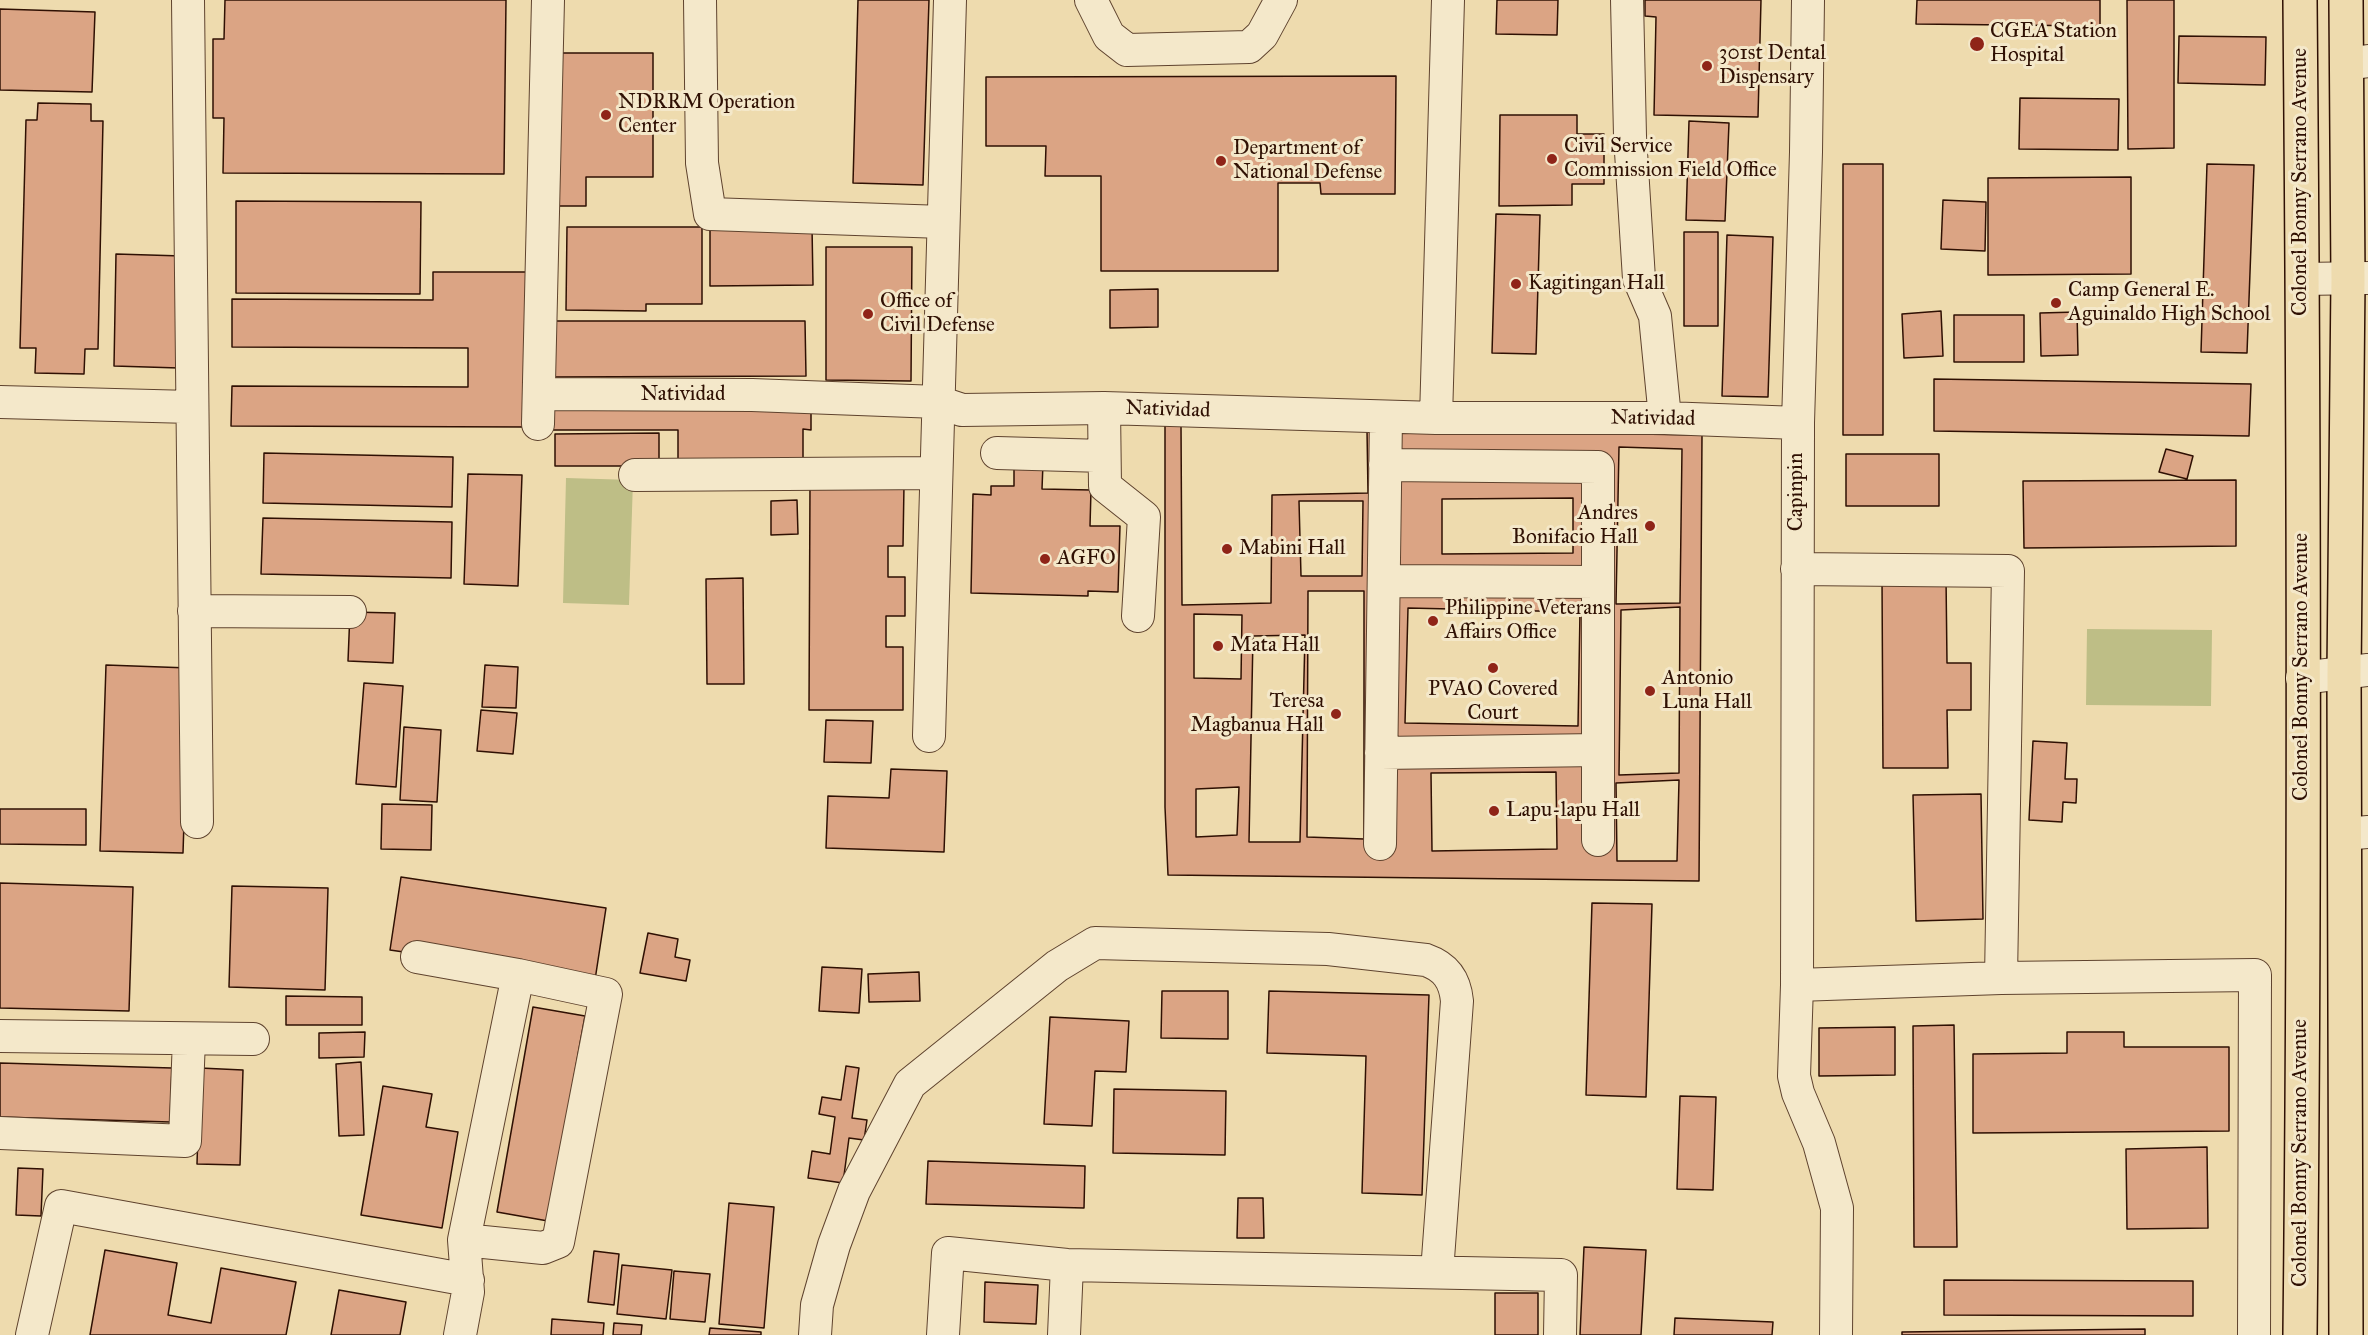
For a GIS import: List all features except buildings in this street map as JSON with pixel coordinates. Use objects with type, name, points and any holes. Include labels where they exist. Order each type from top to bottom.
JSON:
[{"type":"main road","name":"Colonel Bonny Serrano Avenue","points":[[2300,0],[2302,279],[2300,1335]]},
{"type":"main road","name":"Colonel Bonny Serrano Avenue","points":[[2346,0],[2357,62],[2358,279],[2357,1108],[2346,1335]]},
{"type":"main road","points":[[2302,1116],[2357,1108]]},
{"type":"street","points":[[188,0],[197,822]]},
{"type":"street","name":"Natividad","points":[[548,0],[539,409],[752,395],[938,402],[962,410],[1104,408],[1386,417],[1665,418],[1798,423]]},
{"type":"street","points":[[700,0],[702,163],[710,214],[943,222]]},
{"type":"street","points":[[929,736],[950,0]]},
{"type":"street","points":[[1091,0],[1109,36],[1127,50],[1249,46],[1262,35],[1281,0]]},
{"type":"street","points":[[1436,418],[1448,0]]},
{"type":"street","points":[[1627,0],[1630,136],[1639,279],[1655,315],[1665,418]]},
{"type":"street","name":"Capinpin","points":[[1808,0],[1798,423],[1797,985],[1794,1076],[1798,1093],[1819,1143],[1837,1208],[1836,1335]]},
{"type":"street","points":[[2302,279],[2358,279]]},
{"type":"street","points":[[0,402],[191,407]]},
{"type":"street","points":[[1104,408],[1105,486],[1144,517],[1138,616]]},
{"type":"street","points":[[1380,844],[1386,417]]},
{"type":"street","points":[[997,453],[1104,456]]},
{"type":"street","points":[[1385,465],[1598,467],[1598,840]]},
{"type":"street","points":[[635,475],[936,473]]},
{"type":"street","points":[[1797,569],[2008,571],[2001,978]]},
{"type":"street","points":[[1384,581],[1598,582]]},
{"type":"street","points":[[194,611],[350,612]]},
{"type":"street","points":[[2302,678],[2356,672]]},
{"type":"street","points":[[1381,753],[1598,750]]},
{"type":"street","points":[[815,1335],[817,1305],[834,1245],[850,1202],[910,1084],[1057,966],[1095,943],[1328,949],[1419,959],[1441,967],[1448,974],[1456,989],[1456,1000],[1437,1272]]},
{"type":"street","points":[[417,957],[606,994],[558,1242],[543,1248],[464,1240]]},
{"type":"street","points":[[460,1335],[468,1292],[464,1240],[518,975]]},
{"type":"street","points":[[1797,985],[2001,978],[2255,975],[2254,1335]]},
{"type":"street","points":[[0,1036],[253,1039]]},
{"type":"street","points":[[0,1133],[185,1141],[189,1039]]},
{"type":"street","points":[[32,1335],[61,1206],[468,1280]]},
{"type":"street","points":[[943,1335],[948,1253],[1067,1265],[1561,1275],[1560,1335]]},
{"type":"street","points":[[1064,1335],[1067,1265]]},
{"type":"green space","points":[[566,478],[633,480],[629,605],[563,603]]},
{"type":"green space","points":[[2087,629],[2212,630],[2211,706],[2086,705]]},
{"type":"place","name":"CGEA Station Hospital","points":[[1977,44]]},
{"type":"place","name":"301st Dental Dispensary","points":[[1707,66]]},
{"type":"place","name":"NDRRM Operation Center","points":[[606,115]]},
{"type":"place","name":"Civil Service Commission Field Office","points":[[1552,159]]},
{"type":"place","name":"Department of National Defense","points":[[1221,161]]},
{"type":"place","name":"Kagitingan Hall","points":[[1516,284]]},
{"type":"place","name":"Camp General E. Aguinaldo High School","points":[[2056,303]]},
{"type":"place","name":"Office of Civil Defense","points":[[868,314]]},
{"type":"place","name":"Andres Bonifacio Hall","points":[[1650,526]]},
{"type":"place","name":"Mabini Hall","points":[[1227,549]]},
{"type":"place","name":"AGFO","points":[[1045,559]]},
{"type":"place","name":"Philippine Veterans Affairs Office","points":[[1433,621]]},
{"type":"place","name":"Mata Hall","points":[[1218,646]]},
{"type":"place","name":"PVAO Covered Court","points":[[1493,668]]},
{"type":"place","name":"Antonio Luna Hall","points":[[1650,691]]},
{"type":"place","name":"Teresa Magbanua Hall","points":[[1336,714]]},
{"type":"place","name":"Lapu-lapu Hall","points":[[1494,811]]}]
